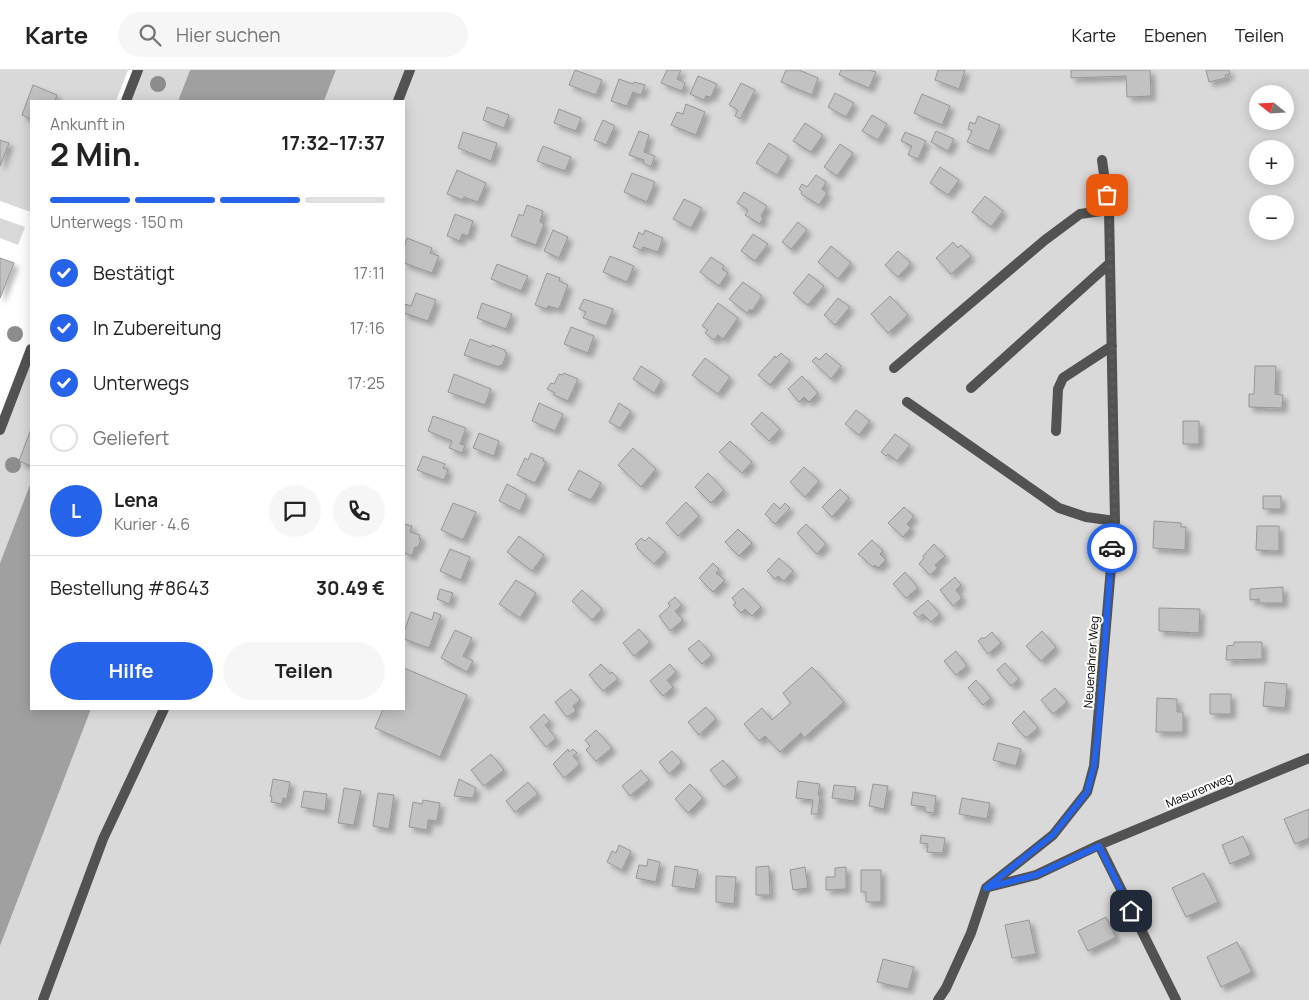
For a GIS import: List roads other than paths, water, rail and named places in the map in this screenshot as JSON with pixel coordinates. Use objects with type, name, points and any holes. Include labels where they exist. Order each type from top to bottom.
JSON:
[{"type":"street","points":[[126,100],[138,70]]},
{"type":"street","points":[[398,100],[410,70]]},
{"type":"street","name":"Neuenahrer Weg","points":[[986,888],[1053,835],[1087,792],[1094,766],[1115,521],[1109,210],[1102,160]]},
{"type":"street","points":[[894,368],[1045,240],[1080,214],[1109,210]]},
{"type":"street","points":[[971,388],[1110,263]]},
{"type":"street","points":[[1056,431],[1058,389],[1063,378],[1112,346]]},
{"type":"street","points":[[0,430],[30,351]]},
{"type":"street","points":[[907,402],[1059,508],[1086,517],[1115,521]]},
{"type":"street","points":[[43,1000],[103,839],[164,710]]},
{"type":"street","name":"Masurenweg","points":[[986,888],[1036,875],[1099,846],[1309,758]]},
{"type":"street","points":[[1099,846],[1176,1000]]},
{"type":"street","points":[[938,1000],[946,988],[971,933],[986,888]]}]
